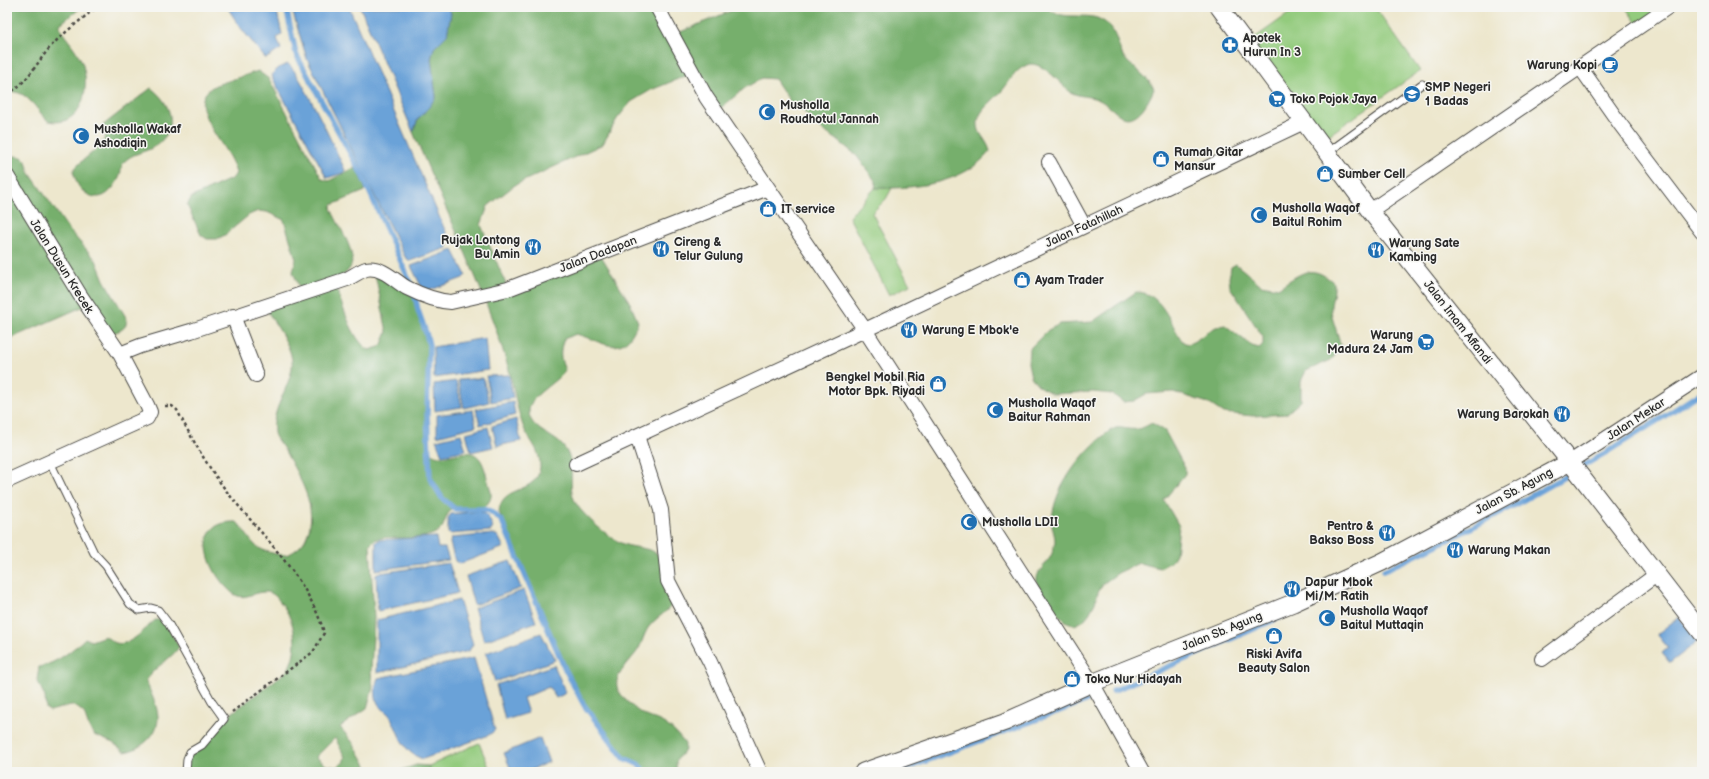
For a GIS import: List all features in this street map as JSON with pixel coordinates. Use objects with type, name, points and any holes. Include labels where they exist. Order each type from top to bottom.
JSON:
[{"type":"street","points":[[657,7],[706,97],[865,330],[1092,684],[1142,772]]},
{"type":"street","name":"Jalan Imam Affandi","points":[[1219,7],[1370,211],[1576,470],[1702,633]]},
{"type":"street","points":[[1370,211],[1668,7]]},
{"type":"street","points":[[1580,67],[1620,124],[1702,232]]},
{"type":"street","name":"Jalan Fatahillah","points":[[576,464],[865,330],[1304,122]]},
{"type":"street","points":[[1049,162],[1084,226]]},
{"type":"street","name":"Jalan Dusun Krecek","points":[[7,176],[80,295],[120,354],[150,412]]},
{"type":"street","name":"Jalan Dadapan","points":[[120,354],[140,346],[347,279],[366,269],[384,272],[407,288],[425,296],[451,302],[508,289],[768,188]]},
{"type":"street","points":[[233,316],[256,375]]},
{"type":"street","name":"Jalan Mekar","points":[[1576,470],[1702,376]]},
{"type":"street","points":[[7,482],[147,418],[150,412]]},
{"type":"street","points":[[636,436],[661,510],[668,581],[710,662],[760,772]]},
{"type":"street","name":"Jalan Sb. Agung","points":[[863,772],[1005,722],[1092,684],[1293,603],[1576,470]]},
{"type":"street","points":[[1542,659],[1656,575]]},
{"type":"lane","points":[[1327,153],[1422,84]]},
{"type":"lane","points":[[50,462],[94,553],[106,566],[130,604],[139,610],[152,608],[158,610],[168,623],[212,702],[224,719],[202,746],[190,752],[186,759],[186,772]]},
{"type":"path","points":[[7,94],[31,72],[56,41],[97,7]]},
{"type":"path","points":[[150,412],[167,406],[172,406],[177,410],[203,458],[232,498],[256,526],[292,573],[308,597],[322,624],[324,633],[313,652],[224,719]]},
{"type":"green space","points":[[7,7],[82,7],[60,24],[60,29],[74,48],[81,60],[84,70],[85,92],[82,103],[77,112],[69,118],[60,122],[48,121],[25,96],[13,92],[7,94]]},
{"type":"green space","points":[[448,7],[657,7],[673,35],[740,7],[1046,7],[1058,14],[1097,18],[1110,26],[1126,60],[1145,77],[1154,89],[1143,109],[1134,117],[1128,118],[1123,117],[1097,99],[1077,95],[1069,91],[1044,68],[1038,65],[1027,65],[1022,67],[1015,74],[980,115],[978,126],[980,133],[990,151],[979,162],[967,171],[937,182],[905,187],[875,188],[876,182],[856,155],[822,130],[800,108],[793,106],[775,79],[762,78],[745,88],[722,107],[714,109],[693,73],[651,90],[631,102],[617,119],[603,144],[515,185],[488,206],[481,225],[508,289],[600,254],[630,303],[638,322],[632,334],[626,341],[619,345],[612,346],[604,344],[576,334],[564,339],[561,347],[561,355],[565,370],[538,394],[530,405],[529,411],[530,417],[537,427],[558,441],[567,452],[570,460],[573,498],[581,510],[599,528],[613,538],[626,545],[652,551],[660,556],[666,564],[674,602],[648,628],[638,650],[619,676],[617,682],[621,695],[628,702],[642,714],[668,726],[685,744],[685,750],[676,762],[678,772],[645,772],[638,764],[624,758],[584,705],[565,669],[499,512],[501,503],[506,497],[533,482],[538,476],[540,460],[536,449],[522,423],[511,377],[486,302],[413,132],[418,119],[436,97],[431,59],[434,48],[447,35],[451,13]]},
{"type":"green space","points":[[1298,7],[1375,7],[1420,71],[1319,142],[1246,44]]},
{"type":"green space","points":[[1625,7],[1668,7],[1639,26]]},
{"type":"green space","points":[[258,71],[269,79],[322,179],[329,181],[354,168],[357,170],[365,191],[332,205],[331,208],[352,254],[350,268],[334,283],[348,320],[357,338],[369,350],[379,347],[382,344],[387,332],[374,269],[416,298],[429,345],[429,451],[435,455],[442,456],[462,453],[475,454],[483,465],[491,491],[490,500],[482,509],[461,508],[451,510],[447,515],[441,529],[433,534],[417,538],[380,538],[376,539],[370,544],[374,618],[371,672],[373,687],[367,708],[340,727],[354,744],[370,772],[186,772],[187,759],[224,719],[287,671],[294,654],[295,645],[293,627],[290,618],[281,603],[272,593],[261,592],[242,597],[238,596],[233,594],[220,580],[209,558],[207,547],[208,537],[213,529],[223,523],[237,522],[256,546],[262,550],[285,555],[294,551],[305,541],[310,526],[311,515],[306,493],[285,451],[274,433],[276,414],[290,377],[292,360],[291,353],[285,339],[264,306],[302,294],[293,272],[296,259],[284,220],[267,212],[258,211],[249,215],[225,235],[217,239],[207,239],[201,235],[187,205],[192,197],[233,178],[236,173],[229,157],[205,116],[202,104],[205,94],[216,85]],"holes":[[[335,738],[345,757],[343,763],[336,767],[326,765],[316,757]]]},
{"type":"green space","points":[[151,88],[159,95],[169,111],[170,120],[166,136],[150,149],[134,155],[125,161],[122,164],[120,176],[117,182],[107,194],[94,197],[85,193],[78,185],[73,171],[100,146],[106,136],[102,126]]},
{"type":"green space","points":[[7,155],[22,157],[26,161],[29,172],[69,230],[96,260],[104,280],[127,319],[125,327],[121,330],[113,333],[82,307],[7,340]]},
{"type":"green space","points":[[875,188],[892,188],[886,199],[872,213],[910,285],[889,295],[849,217]]},
{"type":"green space","points":[[1236,264],[1261,285],[1278,288],[1293,278],[1306,272],[1319,273],[1334,283],[1331,311],[1341,348],[1331,360],[1306,371],[1301,381],[1301,401],[1286,414],[1253,416],[1223,413],[1208,403],[1173,392],[1146,394],[1134,401],[1123,402],[1112,394],[1093,392],[1053,394],[1040,387],[1031,377],[1028,363],[1029,349],[1048,330],[1060,324],[1092,322],[1136,292],[1145,293],[1159,303],[1183,342],[1188,344],[1193,342],[1215,327],[1225,325],[1252,346],[1259,348],[1263,344],[1263,337],[1230,287],[1229,278],[1231,267]]},
{"type":"green space","points":[[1152,423],[1165,431],[1185,468],[1185,474],[1164,500],[1179,526],[1176,554],[1171,562],[1160,568],[1139,563],[1118,573],[1104,583],[1099,589],[1095,603],[1083,621],[1075,625],[1067,622],[1050,605],[1041,593],[1037,584],[1037,577],[1040,571],[1049,560],[1053,552],[1055,541],[1052,520],[1057,496],[1069,474],[1093,445],[1108,432],[1117,428],[1138,429]]},
{"type":"green space","points":[[155,620],[165,622],[179,647],[153,671],[146,681],[155,703],[158,716],[156,729],[148,740],[137,748],[125,752],[113,743],[94,735],[89,727],[84,713],[78,708],[71,705],[50,711],[46,709],[45,697],[37,680],[39,667],[64,656],[85,638],[91,641],[105,636],[116,643],[132,640]]},
{"type":"green space","points":[[479,743],[491,772],[431,772],[429,766]]},
{"type":"green space","points":[[416,765],[429,766],[431,772],[396,772]]},
{"type":"water","points":[[227,7],[276,7],[282,34],[277,38],[281,49],[265,58],[240,27]]},
{"type":"water","points":[[291,7],[349,7],[448,237],[447,248],[410,261],[405,257],[307,59]]},
{"type":"water","points":[[360,7],[448,7],[451,13],[447,35],[434,48],[431,59],[436,97],[418,119],[413,132]]},
{"type":"water","points":[[288,64],[300,81],[318,113],[345,170],[343,173],[327,178],[273,79],[272,74],[280,67]]},
{"type":"water","points":[[453,250],[466,275],[463,278],[428,291],[423,290],[411,266]]},
{"type":"water","points":[[485,338],[488,370],[434,378],[433,347]]},
{"type":"water","points":[[509,375],[513,398],[491,402],[486,376]]},
{"type":"water","points":[[483,378],[489,402],[464,408],[458,380]]},
{"type":"water","points":[[456,381],[462,407],[435,411],[434,384]]},
{"type":"water","points":[[513,402],[515,415],[480,425],[476,409]]},
{"type":"water","points":[[473,410],[476,426],[437,436],[437,415]]},
{"type":"water","points":[[516,419],[521,441],[497,446],[492,426]]},
{"type":"water","points":[[488,427],[493,447],[471,452],[466,433]]},
{"type":"water","points":[[461,434],[466,450],[442,455],[436,440]]},
{"type":"water","points":[[480,511],[487,515],[493,527],[491,531],[448,533],[448,518],[451,514]]},
{"type":"water","points":[[493,534],[498,536],[503,546],[502,548],[459,564],[455,561],[450,543],[451,538]]},
{"type":"water","points":[[436,537],[438,548],[445,548],[449,560],[376,570],[376,542],[379,540]]},
{"type":"water","points":[[510,561],[521,588],[474,605],[466,576]]},
{"type":"water","points":[[449,563],[458,593],[378,611],[376,575],[380,573]]},
{"type":"water","points":[[524,590],[536,622],[484,641],[474,608]]},
{"type":"water","points":[[459,600],[473,644],[469,651],[377,673],[377,620]]},
{"type":"water","points":[[1679,617],[1697,642],[1670,663],[1662,653],[1668,648],[1657,634]]},
{"type":"water","points":[[541,633],[555,660],[495,682],[486,653]]},
{"type":"water","points":[[474,658],[495,730],[489,735],[423,759],[416,756],[406,747],[390,716],[377,702],[376,684],[378,678]]},
{"type":"water","points":[[554,665],[566,693],[556,698],[549,687],[523,698],[528,713],[505,720],[496,685]]},
{"type":"water","points":[[540,738],[549,762],[526,772],[512,772],[504,753]]},
{"type":"waterway","points":[[286,7],[296,54],[362,175],[414,291],[418,310],[429,345],[427,414],[430,478],[442,498],[455,509],[482,509],[490,511],[502,521],[565,669],[584,705],[624,758],[638,764],[645,772]]},
{"type":"waterway","points":[[1384,570],[1466,531],[1586,465],[1702,392]]},
{"type":"waterway","points":[[1113,691],[1285,615]]},
{"type":"waterway","points":[[897,772],[1086,701]]},
{"type":"place","name":"Apotek Hurun In 3","points":[[1230,45]]},
{"type":"place","name":"Warung Kopi","points":[[1610,65]]},
{"type":"place","name":"SMP Negeri 1 Badas","points":[[1412,94]]},
{"type":"place","name":"Toko Pojok Jaya","points":[[1277,99]]},
{"type":"place","name":"Musholla Roudhotul Jannah","points":[[767,112]]},
{"type":"place","name":"Musholla Wakaf Ashodiqin","points":[[81,136]]},
{"type":"place","name":"Rumah Gitar Mansur","points":[[1161,159]]},
{"type":"place","name":"Sumber Cell","points":[[1325,174]]},
{"type":"place","name":"IT service","points":[[768,209]]},
{"type":"place","name":"Musholla Waqof Baitul Rohim","points":[[1259,215]]},
{"type":"place","name":"Rujak Lontong Bu Amin","points":[[533,247]]},
{"type":"place","name":"Cireng & Telur Gulung","points":[[661,249]]},
{"type":"place","name":"Warung Sate Kambing","points":[[1376,250]]},
{"type":"place","name":"Ayam Trader","points":[[1022,280]]},
{"type":"place","name":"Warung E Mbok'e","points":[[909,330]]},
{"type":"place","name":"Warung Madura 24 Jam","points":[[1426,342]]},
{"type":"place","name":"Bengkel Mobil Ria Motor Bpk. Riyadi","points":[[938,384]]},
{"type":"place","name":"Musholla Waqof Baitur Rahman","points":[[995,410]]},
{"type":"place","name":"Warung Barokah","points":[[1562,414]]},
{"type":"place","name":"Musholla LDII","points":[[969,522]]},
{"type":"place","name":"Pentro & Bakso Boss","points":[[1387,533]]},
{"type":"place","name":"Warung Makan","points":[[1455,550]]},
{"type":"place","name":"Dapur Mbok Mi/M. Ratih","points":[[1292,589]]},
{"type":"place","name":"Musholla Waqof Baitul Muttaqin","points":[[1327,618]]},
{"type":"place","name":"Riski Avifa Beauty Salon","points":[[1274,636]]},
{"type":"place","name":"Toko Nur Hidayah","points":[[1072,679]]}]
